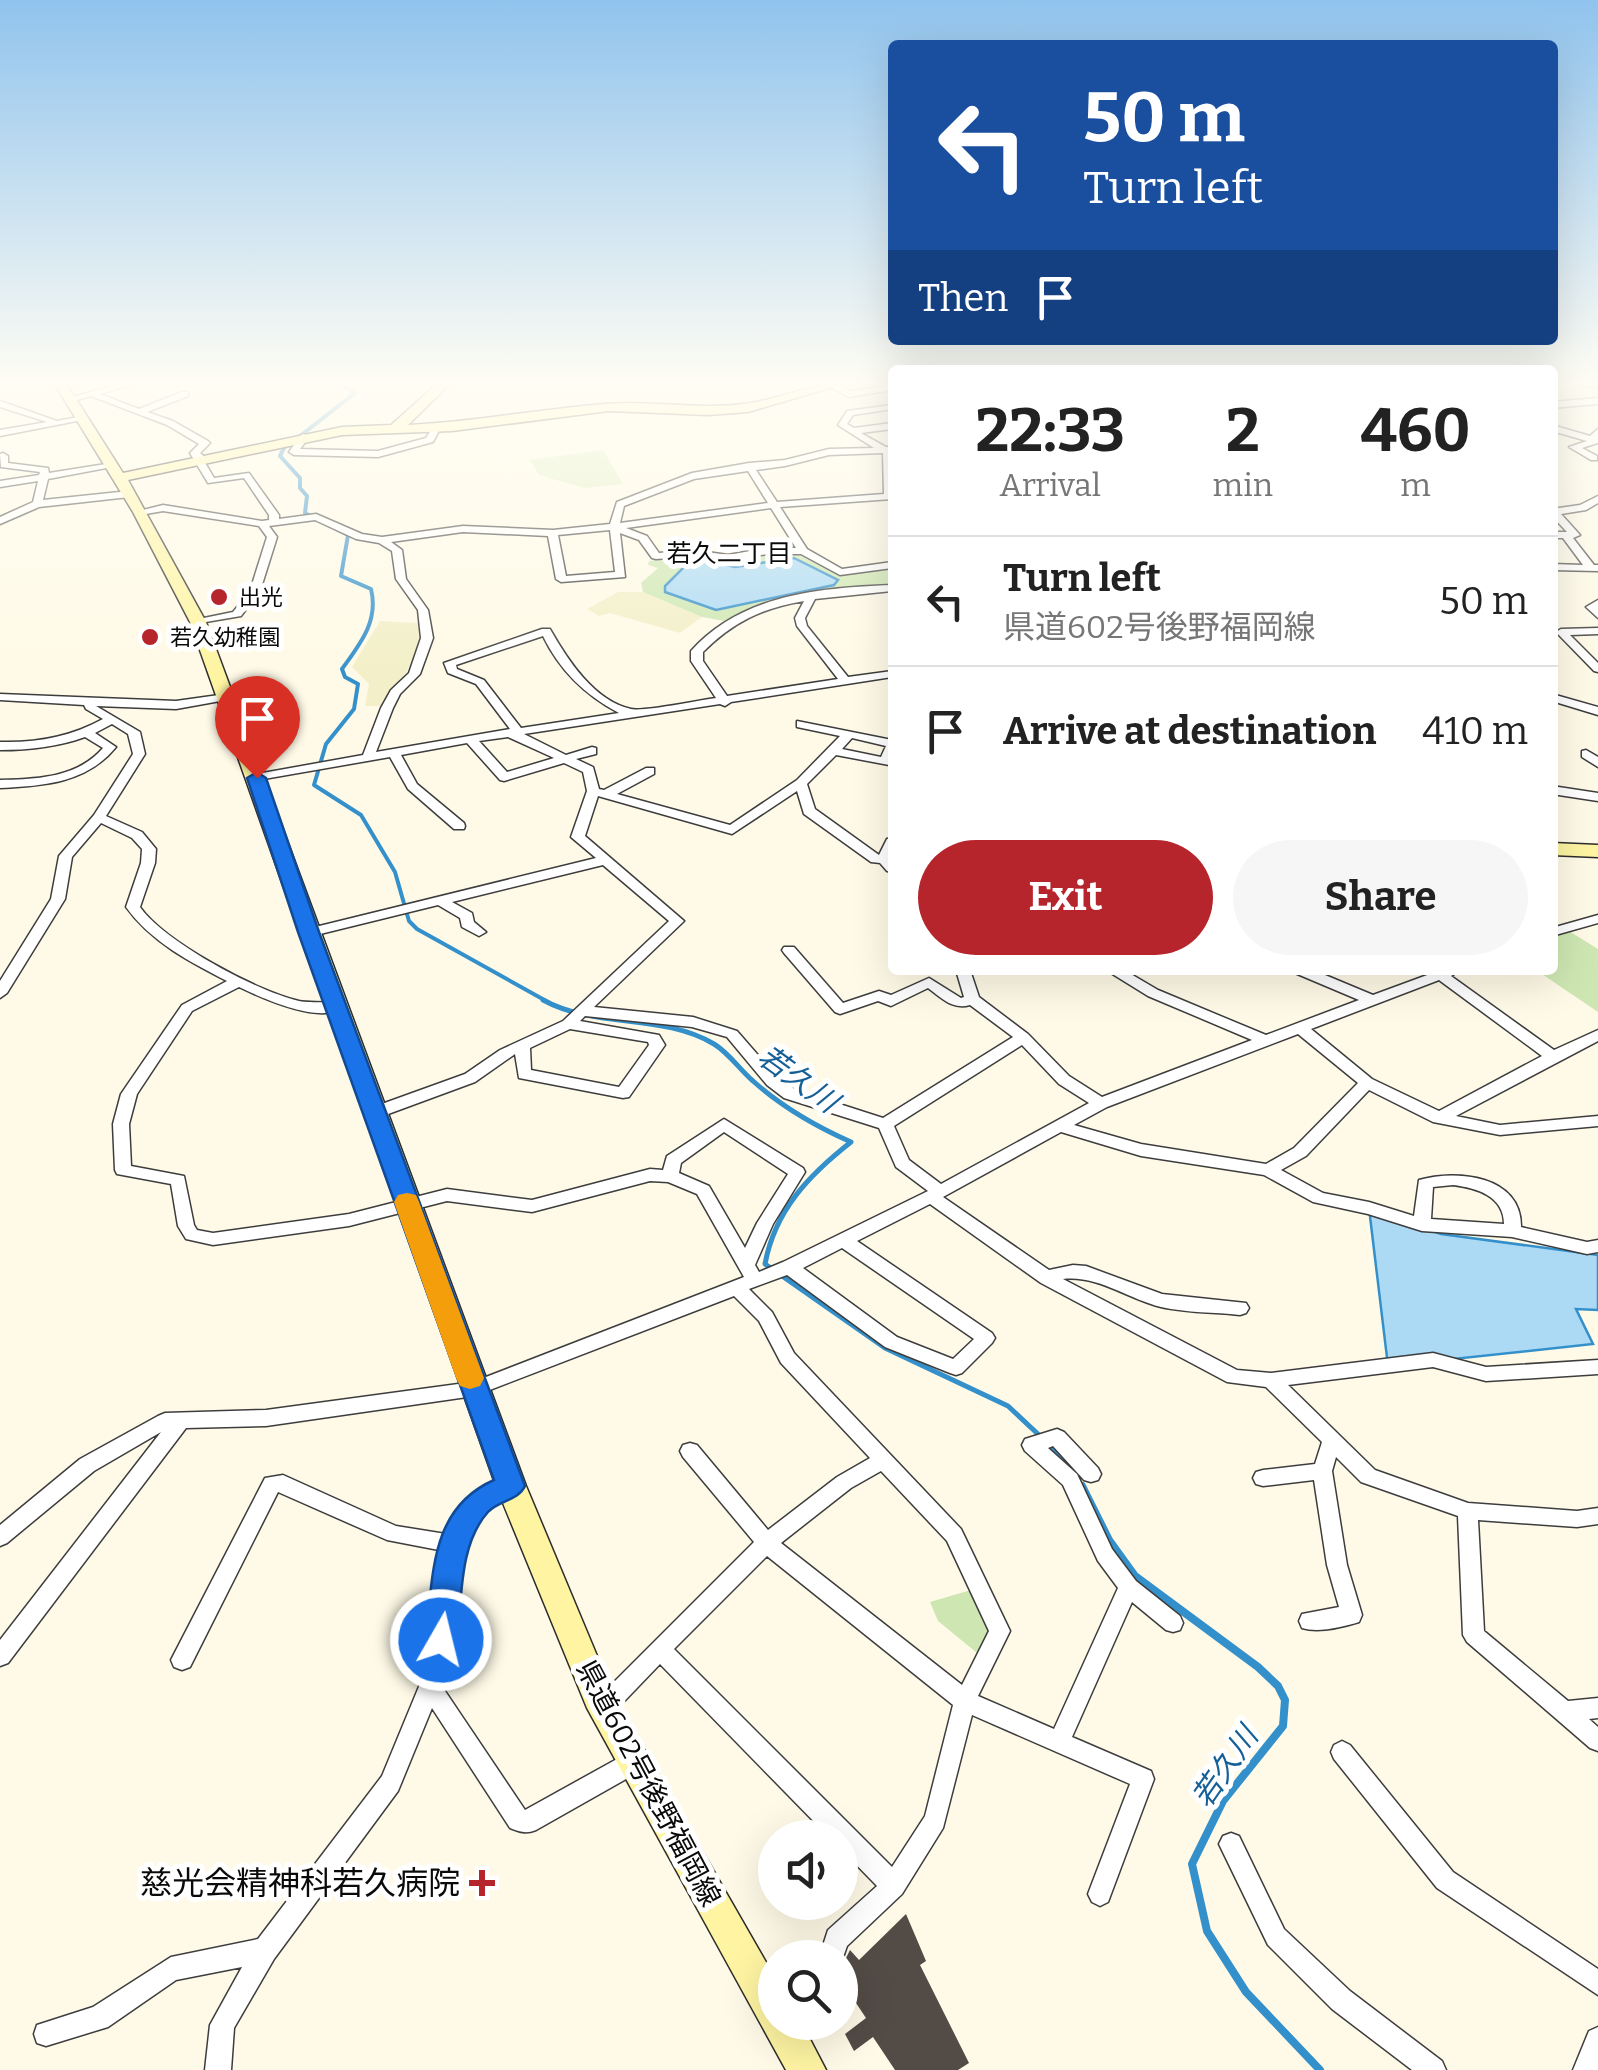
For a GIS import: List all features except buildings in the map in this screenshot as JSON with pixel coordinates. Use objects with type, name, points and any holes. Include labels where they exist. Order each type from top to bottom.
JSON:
[{"type":"main road","name":"県道602号後野福岡線","points":[[120,480],[198,622],[510,1486],[604,1708],[758,1984]]},
{"type":"main road","points":[[125,488],[147,480]]},
{"type":"main road","points":[[1558,849],[1598,852]]},
{"type":"main road","points":[[790,2040],[807,2070]]},
{"type":"street","points":[[37,504],[43,480]]},
{"type":"street","points":[[76,480],[125,488],[163,508],[268,522],[316,517],[360,537],[382,540],[464,529],[553,533],[773,505],[888,500]]},
{"type":"street","points":[[198,622],[237,614],[255,590],[272,537],[248,480]]},
{"type":"street","points":[[553,533],[561,579],[620,575],[614,526],[620,504],[680,480]]},
{"type":"street","points":[[757,480],[804,551],[840,572],[888,566]]},
{"type":"street","points":[[0,521],[37,504],[125,488]]},
{"type":"street","points":[[1558,511],[1583,508],[1598,500]]},
{"type":"street","points":[[1558,516],[1575,535],[1558,535]]},
{"type":"street","points":[[614,526],[643,538],[656,556],[692,553],[728,558],[767,551],[804,551]]},
{"type":"street","points":[[1566,535],[1594,568]]},
{"type":"street","points":[[382,540],[397,550],[401,579],[423,610],[428,638],[438,654],[452,670],[480,682],[516,734],[589,770],[600,793],[732,830],[801,783],[849,734]]},
{"type":"street","points":[[1558,570],[1594,568]]},
{"type":"street","points":[[724,702],[697,661],[697,651],[728,623],[750,611],[888,589]]},
{"type":"street","points":[[810,599],[800,618],[802,626],[846,682]]},
{"type":"street","points":[[1598,603],[1590,607],[1598,616]]},
{"type":"street","points":[[369,756],[396,692],[438,654],[546,631],[558,658],[571,674],[604,702],[635,716]]},
{"type":"street","points":[[1598,631],[1561,632],[1598,669]]},
{"type":"street","points":[[257,778],[470,739],[888,675]]},
{"type":"street","points":[[0,698],[176,705],[226,697]]},
{"type":"street","points":[[1558,699],[1598,711]]},
{"type":"street","points":[[0,993],[58,899],[66,856],[99,817],[138,754],[134,732],[90,707],[89,702]]},
{"type":"street","points":[[0,746],[36,748],[88,734],[112,719]]},
{"type":"street","points":[[800,724],[888,744]]},
{"type":"street","points":[[0,784],[52,782],[102,760],[110,748],[88,734]]},
{"type":"street","points":[[470,739],[504,777],[592,751]]},
{"type":"street","points":[[836,751],[885,762],[888,755]]},
{"type":"street","points":[[393,752],[412,786],[459,826]]},
{"type":"street","points":[[374,1113],[470,1078],[505,1053],[568,1024],[677,921],[578,837],[600,793],[650,770]]},
{"type":"street","points":[[801,783],[809,810],[876,859],[888,863]]},
{"type":"street","points":[[1558,791],[1598,797]]},
{"type":"street","points":[[99,817],[138,836],[149,849],[133,907],[138,918],[238,982],[298,1005],[336,1008]]},
{"type":"street","points":[[308,932],[606,860]]},
{"type":"street","points":[[438,900],[467,916],[467,924],[479,932]]},
{"type":"street","points":[[1558,930],[1598,919]]},
{"type":"street","points":[[789,950],[840,1010],[879,996],[891,1001],[928,982],[959,1002],[972,999]]},
{"type":"street","points":[[964,975],[972,999],[1023,1038],[1064,1080],[1102,1103]]},
{"type":"street","points":[[1122,975],[1153,993],[1262,1039]]},
{"type":"street","points":[[1312,975],[1369,999]]},
{"type":"street","points":[[0,1537],[87,1465],[166,1421],[266,1418],[474,1389],[751,1277],[786,1268],[936,1195],[1102,1103],[1434,975]]},
{"type":"street","points":[[1446,975],[1554,1057]]},
{"type":"street","points":[[238,982],[186,1008],[130,1094],[121,1124],[123,1170],[178,1180],[186,1226],[192,1234],[213,1239],[350,1220],[446,1195],[532,1206],[650,1175],[670,1176],[703,1190],[751,1277],[787,1358],[954,1535],[1000,1631],[966,1701],[935,1820],[894,1886],[836,1940]]},
{"type":"street","points":[[582,1012],[692,1022],[732,1034],[772,1081],[790,1094],[885,1124],[902,1163],[936,1195],[1047,1278],[1234,1377],[1271,1380],[1433,1360],[1486,1374],[1598,1367]]},
{"type":"street","points":[[522,1046],[524,1074],[623,1093],[658,1045],[654,1038],[568,1024]]},
{"type":"street","points":[[1302,1029],[1367,1083],[1439,1118],[1500,1130],[1598,1121]]},
{"type":"street","points":[[1439,1118],[1598,1035]]},
{"type":"street","points":[[885,1124],[1023,1038]]},
{"type":"street","points":[[1268,1170],[1300,1152],[1367,1083]]},
{"type":"street","points":[[670,1176],[673,1160],[724,1124],[797,1172],[765,1224],[751,1277]]},
{"type":"street","points":[[1060,1126],[1141,1150],[1268,1170],[1320,1198],[1422,1225],[1512,1231],[1587,1248],[1598,1246]]},
{"type":"street","points":[[1422,1225],[1425,1184],[1437,1179],[1492,1188],[1507,1198],[1514,1219],[1512,1231]]},
{"type":"street","points":[[786,1268],[891,1342],[956,1368],[986,1338],[843,1240]]},
{"type":"street","points":[[1047,1278],[1062,1269],[1088,1272],[1155,1300],[1240,1308]]},
{"type":"street","points":[[1271,1380],[1368,1476],[1468,1510],[1576,1519],[1598,1516]]},
{"type":"street","points":[[0,1656],[181,1421]]},
{"type":"street","points":[[1092,1474],[1057,1437],[1032,1445],[1070,1480],[1104,1555],[1128,1587],[1174,1623]]},
{"type":"street","points":[[1309,1621],[1352,1615],[1336,1564],[1322,1471],[1332,1440]]},
{"type":"street","points":[[690,1451],[768,1545],[966,1701],[1142,1779],[1100,1894]]},
{"type":"street","points":[[604,1708],[768,1545],[846,1478],[883,1460]]},
{"type":"street","points":[[1263,1478],[1322,1471]]},
{"type":"street","points":[[182,1660],[272,1484],[283,1483],[394,1534],[455,1544]]},
{"type":"street","points":[[218,2070],[222,2025],[265,1950],[390,1783],[436,1672],[456,1530],[481,1499],[510,1486]]},
{"type":"street","points":[[1468,1510],[1474,1635],[1598,1741]]},
{"type":"street","points":[[1059,1742],[1128,1587]]},
{"type":"street","points":[[660,1651],[894,1886]]},
{"type":"street","points":[[430,1687],[518,1820],[528,1822],[634,1762]]},
{"type":"street","points":[[1564,1712],[1598,1708]]},
{"type":"street","points":[[1342,1752],[1445,1880],[1598,1983]]},
{"type":"street","points":[[1231,1844],[1276,1937],[1340,2000],[1433,2070]]},
{"type":"street","points":[[46,2034],[99,2018],[172,1969],[265,1950]]},
{"type":"street","points":[[1586,2070],[1598,2040]]},
{"type":"shaded area","points":[[618,592],[643,592],[702,617],[680,633],[610,613],[599,616],[587,609]]},
{"type":"shaded area","points":[[380,621],[418,623],[421,641],[406,673],[389,691],[382,706],[365,706],[369,684],[352,667]]},
{"type":"green space","points":[[555,480],[620,480],[623,484],[585,488]]},
{"type":"green space","points":[[798,554],[837,572],[888,567],[888,584],[806,594],[762,605],[724,621],[702,617],[643,592],[641,583],[658,568],[648,565],[649,561],[686,555],[731,561]]},
{"type":"green space","points":[[1564,928],[1598,949],[1598,1012],[1543,975],[1558,975],[1558,930]]},
{"type":"green space","points":[[981,1587],[1000,1631],[988,1662],[938,1621],[930,1602]]},
{"type":"water","points":[[794,558],[838,580],[834,585],[716,610],[665,592],[665,586],[689,562],[700,559],[735,567]]},
{"type":"water","points":[[1369,1208],[1441,1234],[1598,1255],[1598,1310],[1576,1309],[1593,1344],[1388,1366]]},
{"type":"waterway","name":"若久川","points":[[300,480],[300,488],[307,496],[305,513],[348,535],[341,576],[371,589],[373,601],[366,632],[342,669],[345,677],[358,684],[354,709],[326,744],[314,785],[361,815],[395,872],[409,921],[417,929],[548,1002]]},
{"type":"waterway","name":"若久川","points":[[543,1000],[585,1015],[694,1034],[714,1044],[787,1108],[851,1142],[796,1195],[777,1227],[765,1264],[885,1348],[1008,1406],[1040,1436]]},
{"type":"waterway","name":"若久川","points":[[1048,1444],[1066,1464]]},
{"type":"waterway","name":"若久川","points":[[1064,1461],[1077,1476]]},
{"type":"waterway","name":"若久川","points":[[1082,1486],[1109,1540],[1135,1576],[1258,1667],[1278,1686],[1285,1700],[1283,1726],[1223,1801],[1192,1864],[1207,1931],[1246,1992],[1320,2070]]},
{"type":"slow traffic","points":[[407,1202],[470,1378]]},
{"type":"place","name":"出光","points":[[219,597]]},
{"type":"place","name":"若久幼稚園","points":[[150,637]]},
{"type":"place","name":"慈光会精神科若久病院","points":[[482,1883]]},
{"type":"district","name":"若久二丁目","points":[[729,553]]},
{"type":"route","points":[[257,778],[308,932],[510,1486],[481,1499],[456,1530],[441,1640]]}]
